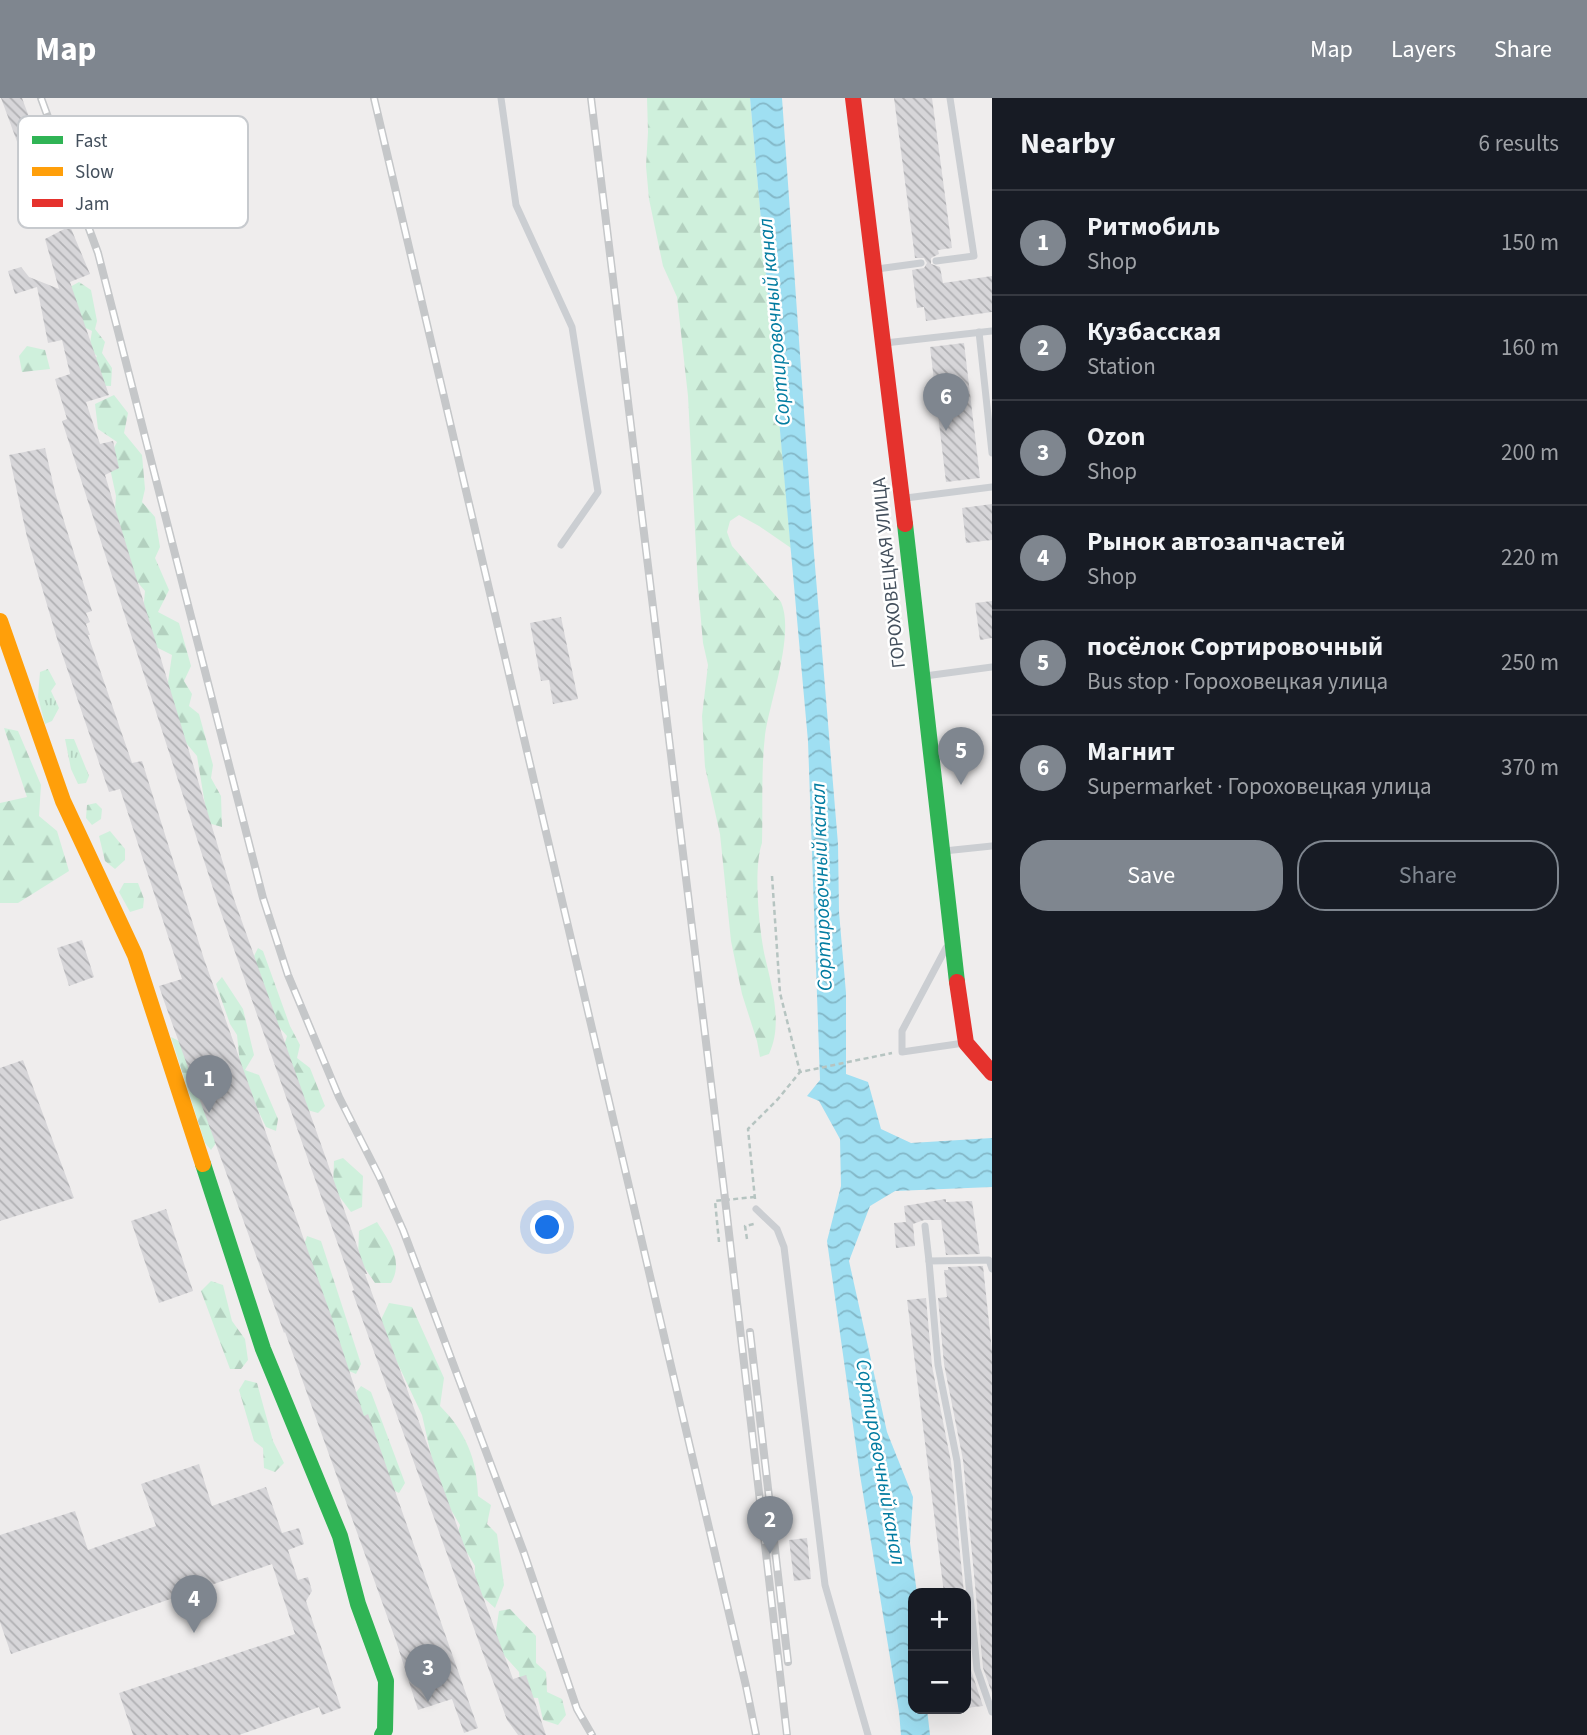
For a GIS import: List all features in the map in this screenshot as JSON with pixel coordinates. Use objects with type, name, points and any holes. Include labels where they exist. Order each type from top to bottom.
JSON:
[{"type":"street","name":"ГОРОХОВЕЦКАЯ УЛИЦА","points":[[853,98],[884,343],[951,938],[966,1043]]},
{"type":"street","points":[[0,621],[63,801],[135,955],[263,1349],[340,1536],[358,1604],[386,1681],[385,1730],[382,1735]]},
{"type":"street","points":[[966,1043],[992,1073]]},
{"type":"lane","points":[[501,98],[516,205],[572,327],[598,492],[561,545]]},
{"type":"lane","points":[[936,261],[974,256],[950,98]]},
{"type":"lane","points":[[874,270],[921,263]]},
{"type":"lane","points":[[884,343],[992,331]]},
{"type":"lane","points":[[979,332],[992,453]]},
{"type":"lane","points":[[902,498],[992,487]]},
{"type":"lane","points":[[920,676],[992,667]]},
{"type":"lane","points":[[941,851],[992,846]]},
{"type":"lane","points":[[951,938],[902,1031],[902,1052],[966,1043]]},
{"type":"lane","points":[[756,1209],[777,1229],[784,1247],[825,1585],[868,1735]]},
{"type":"lane","points":[[925,1226],[938,1365],[957,1461],[977,1670],[992,1712]]},
{"type":"lane","points":[[929,1261],[989,1260],[992,1269]]},
{"type":"path","points":[[772,876],[780,993],[800,1072]]},
{"type":"path","points":[[747,1239],[745,1226],[757,1223],[748,1129],[800,1072],[879,1055]]},
{"type":"path","points":[[719,1242],[715,1201],[754,1197]]},
{"type":"green space","points":[[647,98],[750,98],[791,548],[739,515],[730,521],[727,532],[732,546],[781,602],[785,615],[780,667],[765,735],[762,843],[757,883],[761,931],[776,1018],[769,1054],[760,1057],[742,994],[731,941],[720,834],[705,767],[702,716],[708,665],[703,643],[698,587],[688,396],[677,297],[663,266],[649,199],[646,166]]},
{"type":"green space","points":[[79,282],[91,290],[97,321],[95,329],[105,342],[102,353],[112,368],[111,386],[88,385],[85,373],[97,356],[89,349],[92,331],[75,323],[70,287]]},
{"type":"green space","points":[[27,346],[45,350],[50,369],[22,372],[19,356]]},
{"type":"green space","points":[[114,395],[128,413],[124,433],[142,455],[145,489],[142,502],[155,517],[160,547],[155,558],[169,590],[158,612],[179,623],[191,666],[184,681],[192,694],[189,706],[199,714],[213,765],[211,778],[221,796],[222,827],[208,823],[197,756],[181,737],[167,689],[172,655],[152,645],[142,622],[145,591],[130,573],[114,523],[116,496],[108,459],[117,442],[98,429],[95,404]]},
{"type":"green space","points":[[48,669],[56,684],[51,691],[59,708],[52,721],[45,724],[38,697],[40,672]]},
{"type":"green space","points":[[4,728],[18,731],[41,785],[39,816],[57,831],[69,871],[18,903],[0,903],[0,803],[27,797]]},
{"type":"green space","points":[[65,739],[74,739],[89,776],[86,783],[78,784],[71,769]]},
{"type":"green space","points":[[96,803],[102,809],[101,819],[92,825],[86,818],[87,805]]},
{"type":"green space","points":[[110,831],[125,849],[125,860],[115,869],[105,861],[99,836]]},
{"type":"green space","points":[[124,883],[138,883],[144,899],[143,908],[130,912],[119,892]]},
{"type":"green space","points":[[258,948],[263,951],[290,1026],[300,1045],[297,1058],[310,1068],[325,1106],[318,1113],[300,1108],[283,1049],[287,1036],[269,1016],[251,962]]},
{"type":"green space","points":[[222,977],[243,1009],[254,1055],[245,1070],[259,1075],[278,1119],[276,1131],[266,1127],[241,1075],[237,1035],[230,1024],[216,984]]},
{"type":"green space","points":[[171,1037],[187,1045],[219,1139],[211,1150],[205,1143]]},
{"type":"green space","points":[[343,1158],[363,1176],[362,1207],[351,1212],[333,1188],[334,1161]]},
{"type":"green space","points":[[377,1222],[395,1259],[395,1275],[391,1283],[375,1283],[358,1258],[359,1231]]},
{"type":"green space","points":[[307,1236],[321,1241],[361,1364],[356,1374],[347,1370],[303,1248]]},
{"type":"green space","points":[[211,1281],[223,1285],[232,1321],[245,1339],[248,1360],[241,1369],[230,1369],[201,1291]]},
{"type":"green space","points":[[389,1303],[412,1307],[444,1378],[440,1406],[457,1426],[468,1447],[475,1470],[478,1496],[491,1505],[487,1524],[497,1534],[504,1585],[495,1608],[474,1589],[475,1566],[457,1536],[460,1525],[439,1490],[422,1415],[379,1324]]},
{"type":"green space","points":[[245,1380],[257,1383],[273,1441],[284,1463],[275,1472],[264,1468],[263,1448],[254,1441],[239,1390]]},
{"type":"green space","points":[[361,1386],[371,1392],[405,1483],[399,1493],[391,1489],[354,1395]]},
{"type":"green space","points":[[510,1609],[536,1636],[536,1663],[546,1672],[547,1692],[562,1699],[566,1715],[558,1725],[543,1720],[538,1698],[522,1697],[519,1672],[494,1644],[499,1611]]},
{"type":"water","name":"Сортировочный канал","points":[[750,98],[782,98],[814,554],[838,844],[839,912],[846,993],[846,1074],[868,1082],[881,1129],[911,1143],[992,1138],[992,1187],[895,1191],[870,1206],[849,1261],[887,1432],[913,1497],[910,1543],[916,1588],[908,1588],[908,1714],[928,1714],[930,1735],[901,1735],[827,1241],[841,1186],[840,1139],[819,1101],[807,1096],[820,1080],[808,741]]},
{"type":"building","points":[[1,98],[22,98],[29,116],[18,116],[18,144]]},
{"type":"building","points":[[894,98],[932,98],[952,248],[938,250],[939,254],[931,258],[931,264],[940,267],[943,283],[992,276],[992,312],[926,321],[924,307],[917,308],[912,270],[924,268],[927,263],[924,258],[915,258]]},
{"type":"building","points":[[71,228],[90,274],[70,282],[109,395],[86,402],[100,444],[113,441],[119,468],[105,475],[234,899],[365,1274],[513,1679],[526,1675],[546,1735],[518,1735],[507,1720],[352,1291],[354,1290],[218,904],[62,421],[67,419],[55,379],[70,374],[62,340],[48,343],[37,287],[15,294],[8,271],[21,267],[29,277],[59,289],[45,239]]},
{"type":"building","points":[[964,343],[980,478],[946,482],[930,347]]},
{"type":"building","points":[[45,448],[55,492],[92,611],[86,613],[90,622],[86,624],[88,635],[132,763],[142,761],[204,959],[333,1321],[364,1416],[368,1414],[478,1728],[464,1733],[452,1699],[418,1710],[396,1641],[159,986],[182,979],[120,789],[109,792],[58,642],[27,537],[9,455]]},
{"type":"building","points":[[992,504],[992,540],[966,543],[962,508]]},
{"type":"building","points":[[992,601],[992,638],[980,640],[975,603]]},
{"type":"building","points":[[561,617],[578,699],[553,704],[549,680],[541,681],[530,623]]},
{"type":"building","points":[[82,940],[94,977],[69,986],[57,948]]},
{"type":"building","points":[[23,1060],[74,1198],[0,1221],[0,1068]]},
{"type":"building","points":[[946,1199],[946,1202],[972,1201],[980,1254],[946,1255],[941,1220],[924,1220],[913,1224],[915,1246],[896,1248],[894,1223],[906,1222],[904,1206]]},
{"type":"building","points":[[166,1209],[193,1291],[159,1303],[131,1221]]},
{"type":"building","points":[[983,1266],[992,1351],[992,1693],[983,1668],[963,1460],[944,1364],[938,1298],[947,1297],[944,1270],[948,1270],[948,1267]]},
{"type":"building","points":[[926,1298],[932,1366],[951,1462],[964,1588],[943,1588],[907,1300]]},
{"type":"building","points":[[199,1464],[212,1506],[266,1487],[282,1533],[299,1528],[304,1544],[288,1550],[298,1580],[308,1577],[312,1591],[306,1601],[341,1708],[322,1715],[319,1707],[239,1735],[133,1735],[119,1693],[295,1634],[272,1564],[11,1654],[0,1622],[0,1535],[75,1511],[88,1550],[156,1526],[141,1484]]},
{"type":"building","points":[[807,1538],[811,1579],[794,1581],[789,1540]]},
{"type":"building","points":[[971,1670],[983,1706],[971,1707]]},
{"type":"railway","points":[[41,98],[48,116]]},
{"type":"railway","points":[[374,98],[756,1735]]},
{"type":"railway","points":[[591,98],[724,1190],[787,1735]]},
{"type":"railway","points":[[89,228],[98,253],[263,898],[288,975],[339,1097],[403,1230],[524,1553],[577,1709],[592,1735]]},
{"type":"railway","points":[[750,1332],[788,1662]]},
{"type":"traffic: fast","points":[[905,524],[957,982]]},
{"type":"traffic: fast","points":[[203,1164],[263,1349],[340,1536],[358,1604],[386,1681],[385,1730],[382,1735]]},
{"type":"traffic: slow","points":[[0,621],[63,801],[135,955],[203,1164]]},
{"type":"traffic: jam","points":[[853,98],[905,524]]},
{"type":"traffic: jam","points":[[957,982],[966,1043],[992,1073]]},
{"type":"place","name":"Магнит","points":[[946,431]]},
{"type":"place","name":"посёлок Сортировочный","points":[[961,785]]},
{"type":"place","name":"Ритмобиль","points":[[209,1113]]},
{"type":"place","name":"Кузбасская","points":[[770,1554]]},
{"type":"place","name":"Рынок автозапчастей","points":[[194,1633]]},
{"type":"place","name":"Ozon","points":[[428,1702]]}]
